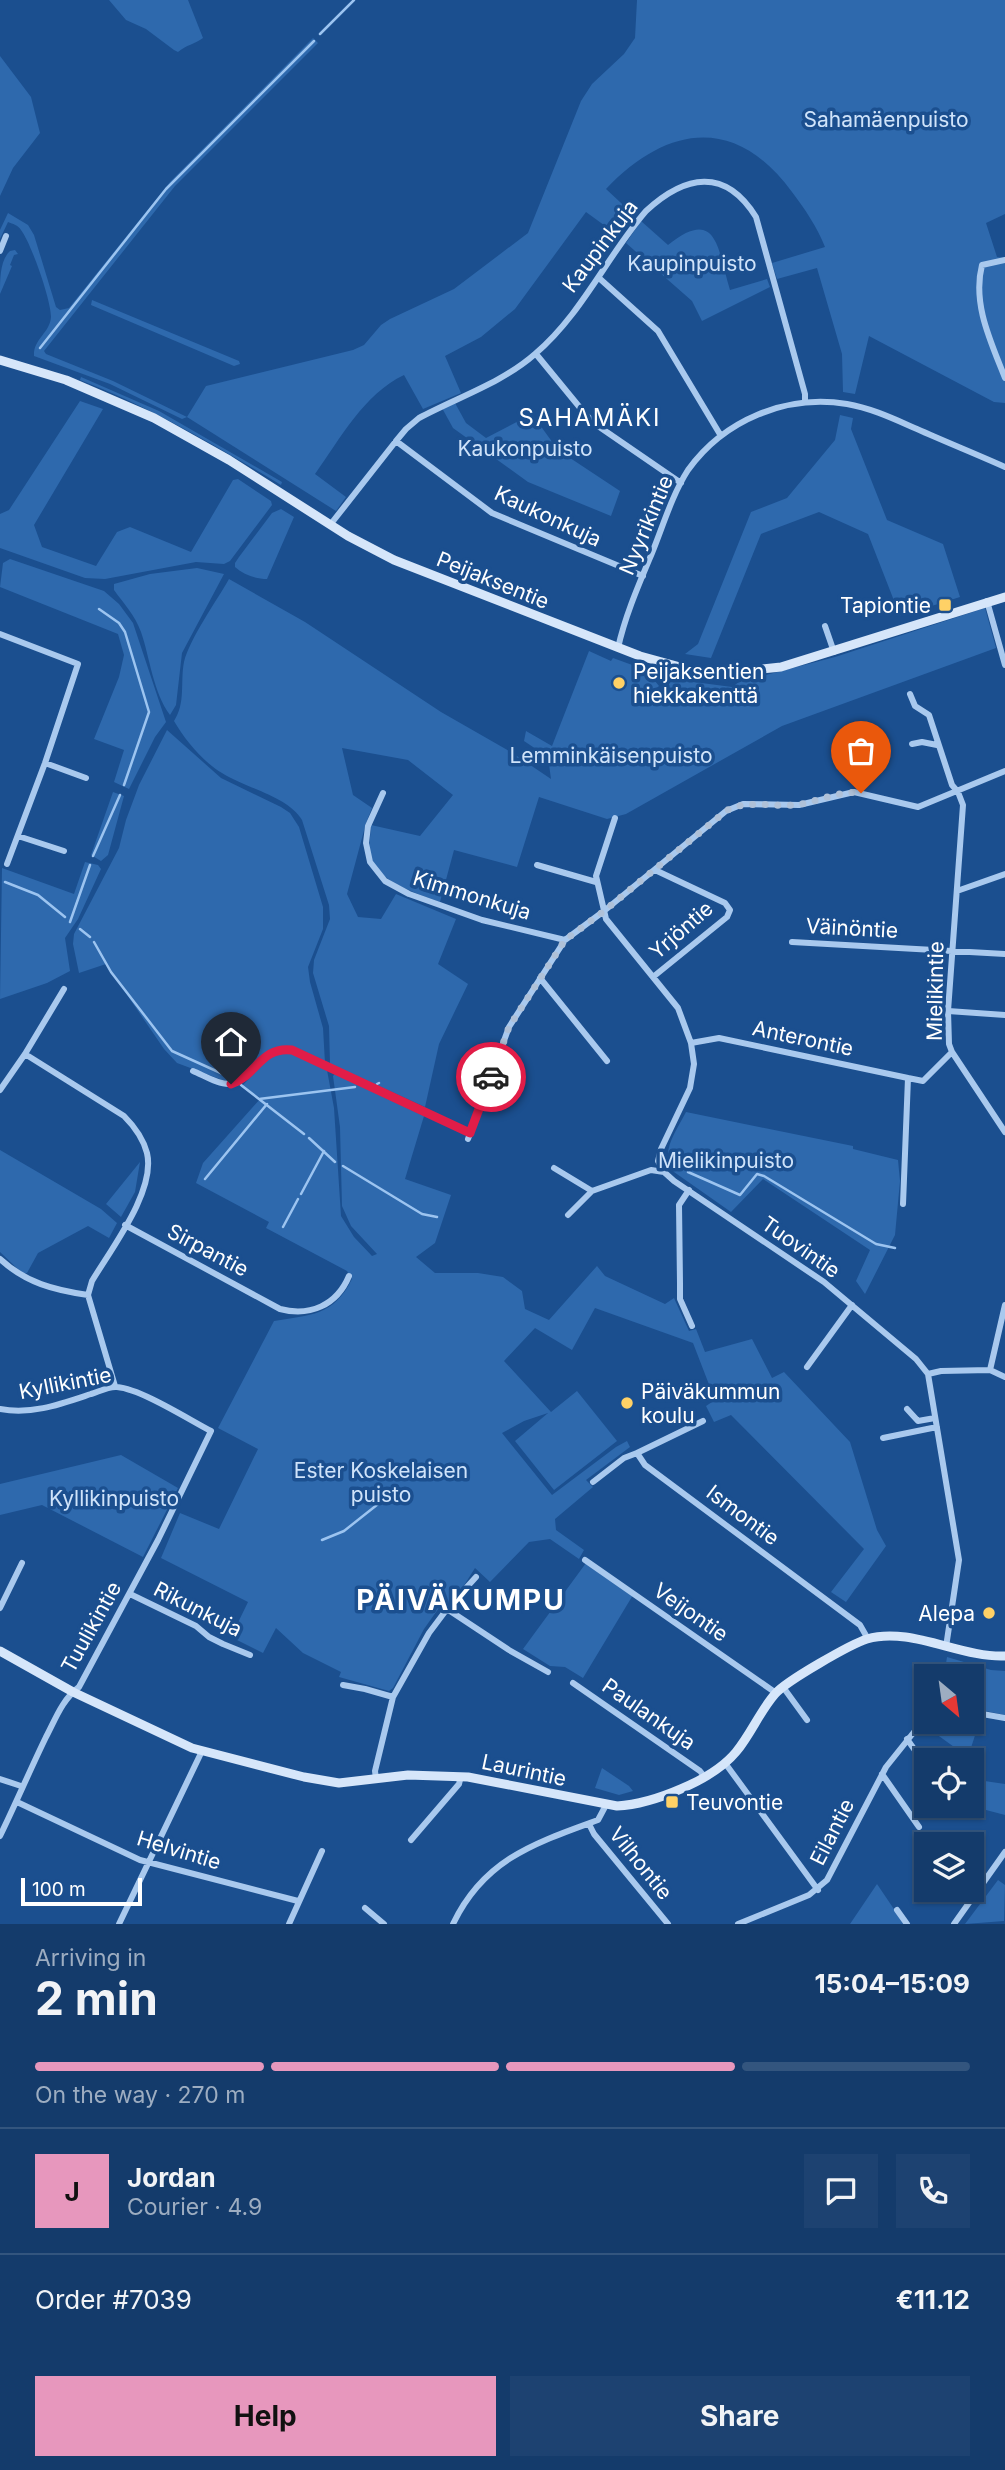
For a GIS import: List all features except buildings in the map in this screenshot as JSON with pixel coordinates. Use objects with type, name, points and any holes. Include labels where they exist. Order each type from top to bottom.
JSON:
[{"type":"street","name":"Kaupinkuja","points":[[396,441],[419,418],[510,373],[536,354],[560,329],[599,278],[633,226],[661,197],[680,187],[708,181],[734,190],[746,201],[756,217],[805,402]]},
{"type":"street","points":[[0,251],[6,236]]},
{"type":"street","points":[[1005,260],[982,265],[979,286],[982,315],[1005,378]]},
{"type":"street","points":[[599,278],[658,331],[721,436]]},
{"type":"street","points":[[536,354],[598,426],[681,483]]},
{"type":"street","name":"Peijaksentie","points":[[0,360],[66,380],[137,409],[229,460],[330,525],[394,560],[618,648],[691,670],[725,673],[781,667],[1005,597]]},
{"type":"street","name":"Nyyrikintie","points":[[618,648],[643,576],[688,471],[721,436],[754,416],[805,402],[860,407],[1005,467]]},
{"type":"street","points":[[330,525],[396,441]]},
{"type":"street","name":"Kaukonkuja","points":[[396,441],[492,513],[643,576]]},
{"type":"street","points":[[987,601],[1005,666]]},
{"type":"street","points":[[825,626],[834,652]]},
{"type":"street","points":[[0,634],[78,664],[18,836],[7,850],[7,864]]},
{"type":"street","points":[[910,694],[915,706],[929,715],[951,785],[958,792]]},
{"type":"street","points":[[912,744],[922,742],[937,745]]},
{"type":"street","points":[[45,763],[86,778]]},
{"type":"street","points":[[193,1071],[231,1084],[238,1082],[271,1053],[280,1048],[292,1050],[469,1136],[509,1027],[565,940],[734,806],[799,805],[854,792],[918,807],[1005,771]]},
{"type":"street","name":"Mielikintie","points":[[908,1078],[923,1081],[952,1052],[949,1044],[948,1012],[963,805],[958,792]]},
{"type":"street","name":"Kimmonkuja","points":[[383,793],[368,825],[366,843],[370,862],[385,881],[409,894],[482,920],[565,940]]},
{"type":"street","points":[[615,818],[596,882],[606,919],[678,1008],[691,1043],[694,1064],[690,1088],[661,1149],[658,1161],[664,1172]]},
{"type":"street","points":[[18,836],[64,851]]},
{"type":"street","points":[[537,865],[596,882]]},
{"type":"street","name":"Yrjöntie","points":[[653,977],[727,917],[730,910],[724,903],[656,870]]},
{"type":"street","points":[[957,891],[1005,874]]},
{"type":"street","name":"Väinöntie","points":[[792,942],[1005,954]]},
{"type":"street","points":[[540,978],[607,1061]]},
{"type":"street","points":[[0,1090],[64,989]]},
{"type":"street","points":[[948,1012],[1005,1015]]},
{"type":"street","name":"Anterontie","points":[[691,1043],[719,1038],[908,1078]]},
{"type":"street","points":[[952,1052],[1005,1132]]},
{"type":"street","points":[[25,1054],[124,1116],[135,1128],[147,1154],[148,1168],[142,1196],[92,1281],[88,1295],[115,1386]]},
{"type":"street","points":[[903,1204],[908,1078]]},
{"type":"street","points":[[554,1168],[592,1191]]},
{"type":"street","points":[[568,1215],[592,1191],[651,1170],[664,1172]]},
{"type":"street","name":"Tuovintie","points":[[664,1172],[824,1282],[916,1359],[928,1374]]},
{"type":"street","points":[[689,1190],[679,1205],[680,1283],[681,1299],[692,1326]]},
{"type":"street","name":"Sirpantie","points":[[125,1225],[275,1309],[305,1312],[322,1307],[336,1297],[349,1276]]},
{"type":"street","points":[[0,1259],[33,1283],[88,1295]]},
{"type":"street","points":[[807,1367],[852,1305]]},
{"type":"street","points":[[990,1370],[1005,1306]]},
{"type":"street","points":[[946,1647],[959,1560],[928,1374],[940,1371],[990,1370],[1005,1377]]},
{"type":"street","name":"Kyllikintie","points":[[0,1409],[18,1412],[37,1410],[115,1386],[135,1392],[211,1431]]},
{"type":"street","points":[[907,1409],[918,1421],[935,1418]]},
{"type":"street","points":[[593,1482],[624,1458],[703,1421]]},
{"type":"street","points":[[883,1438],[937,1427]]},
{"type":"street","name":"Tuulikintie","points":[[0,1836],[17,1802],[21,1786],[64,1701],[79,1687],[130,1594],[211,1431]]},
{"type":"street","name":"Ismontie","points":[[638,1453],[645,1465],[860,1625],[868,1639]]},
{"type":"street","name":"Veijontie","points":[[585,1560],[780,1690],[807,1720]]},
{"type":"street","points":[[0,1608],[22,1563]]},
{"type":"street","points":[[376,1779],[375,1771],[393,1697],[429,1633],[476,1577]]},
{"type":"street","name":"Rikunkuja","points":[[130,1594],[196,1626],[209,1637],[250,1654]]},
{"type":"street","points":[[447,1609],[548,1672]]},
{"type":"street","name":"Laurintie","points":[[0,1651],[73,1692],[202,1751],[304,1777],[339,1783],[408,1774],[461,1776],[606,1805],[634,1805],[676,1790],[725,1763],[737,1751],[780,1690],[868,1639],[888,1636],[1005,1656]]},
{"type":"street","name":"Paulankuja","points":[[573,1683],[704,1776]]},
{"type":"street","points":[[343,1685],[393,1697]]},
{"type":"street","points":[[984,1714],[1005,1718]]},
{"type":"street","name":"Eilantie","points":[[738,1924],[809,1895],[827,1880],[892,1756],[914,1731]]},
{"type":"street","points":[[907,1739],[914,1749]]},
{"type":"street","points":[[118,1924],[202,1751]]},
{"type":"street","points":[[725,1763],[818,1889]]},
{"type":"street","points":[[882,1774],[919,1827]]},
{"type":"street","points":[[411,1840],[457,1787],[461,1776]]},
{"type":"street","points":[[0,1779],[21,1786]]},
{"type":"street","name":"Helvintie","points":[[17,1802],[149,1863],[298,1901]]},
{"type":"street","points":[[453,1924],[469,1895],[514,1853],[598,1820],[606,1805]]},
{"type":"street","name":"Vilhontie","points":[[589,1824],[594,1834],[668,1924]]},
{"type":"street","points":[[289,1924],[322,1851]]},
{"type":"street","points":[[954,1924],[1004,1856]]},
{"type":"street","points":[[365,1908],[384,1924]]},
{"type":"street","points":[[897,1910],[907,1924]]},
{"type":"green space","points":[[109,0],[188,0],[203,38],[178,52],[146,29],[126,20]]},
{"type":"green space","name":"Sahamäenpuisto","points":[[637,0],[1005,0],[1005,214],[986,223],[997,257],[1005,258],[1005,403],[994,402],[869,336],[855,394],[843,392],[842,354],[817,268],[777,279],[772,263],[825,247],[814,225],[792,192],[770,167],[748,150],[725,140],[701,138],[677,142],[653,152],[629,168],[606,189],[634,215],[619,236],[586,212],[515,309],[481,337],[445,356],[461,393],[423,409],[404,375],[390,383],[365,405],[315,474],[346,497],[336,511],[187,417],[206,386],[364,345],[381,325],[454,289],[528,233],[581,101],[592,84],[624,54],[635,38]]},
{"type":"green space","points":[[313,38],[318,43],[175,186],[44,351],[187,417],[182,419],[110,384],[34,356],[36,345],[50,323],[48,298],[35,259],[21,230],[8,222],[0,239],[0,230],[8,213],[28,225],[34,235],[56,307],[60,310],[69,308],[170,182]]},
{"type":"green space","points":[[0,56],[31,97],[40,133],[13,168],[0,196]]},
{"type":"green space","name":"Kaupinpuisto","points":[[641,221],[668,245],[685,234],[697,230],[706,231],[718,248],[730,290],[767,279],[770,287],[702,321],[692,301],[626,243]]},
{"type":"green space","points":[[15,250],[18,254],[14,255],[0,294],[2,265],[10,251]]},
{"type":"green space","points":[[92,300],[239,361],[240,364],[234,366],[91,305]]},
{"type":"green space","points":[[81,377],[159,411],[282,482],[281,485],[183,428],[80,380]]},
{"type":"green space","points":[[80,401],[103,409],[34,525],[42,547],[96,566],[117,532],[130,527],[191,552],[233,480],[238,479],[271,501],[272,505],[230,561],[224,564],[196,562],[105,579],[85,578],[0,548],[0,514],[9,510]]},
{"type":"green space","name":"Kaukonpuisto","points":[[455,403],[466,423],[486,438],[532,414],[558,450],[620,491],[611,516],[528,482],[453,428],[442,408]]},
{"type":"green space","points":[[840,415],[853,418],[851,429],[887,520],[943,544],[960,597],[900,616],[868,534],[819,512],[761,534],[711,658],[685,654],[698,644],[751,512],[787,498],[835,440]]},
{"type":"green space","points":[[281,509],[294,517],[267,579],[250,576],[239,570],[235,563],[239,557],[272,513]]},
{"type":"green space","points":[[10,559],[104,591],[119,604],[133,623],[166,722],[155,737],[129,789],[114,782],[124,750],[94,739],[119,677],[124,655],[118,634],[0,587],[3,563]]},
{"type":"green space","points":[[197,568],[224,574],[182,653],[176,705],[170,715],[156,685],[139,626],[114,590],[114,584],[150,574]]},
{"type":"green space","name":"Lemminkäisenpuisto","points":[[229,579],[305,622],[441,712],[511,752],[551,779],[548,757],[524,741],[526,731],[552,746],[589,651],[611,661],[613,658],[646,670],[659,686],[644,699],[633,695],[632,699],[663,704],[677,700],[678,692],[668,687],[668,683],[679,680],[732,687],[739,682],[835,657],[985,608],[996,648],[782,726],[626,814],[607,819],[539,797],[517,867],[454,850],[440,902],[398,885],[379,871],[370,853],[371,825],[420,836],[453,795],[408,760],[342,748],[353,795],[372,808],[347,894],[358,917],[381,919],[396,894],[456,919],[438,964],[468,984],[439,1044],[425,1107],[330,1064],[329,1026],[313,973],[314,960],[330,919],[329,905],[302,820],[287,805],[231,778],[208,763],[183,736],[174,721],[180,707],[187,652]]},
{"type":"green space","points":[[167,730],[221,778],[281,807],[290,813],[299,827],[323,907],[323,929],[308,967],[323,1028],[325,1063],[302,1050],[284,1047],[266,1053],[238,1078],[228,1082],[177,1063],[164,1049],[106,964],[79,973],[73,944],[74,934],[119,848],[139,785]]},
{"type":"green space","points":[[113,792],[124,796],[108,855],[101,861],[91,855]]},
{"type":"green space","points":[[85,862],[98,865],[101,869],[78,919],[65,938],[70,971],[47,983],[0,999],[2,868],[74,894]]},
{"type":"green space","name":"Ester Koskelaisen puisto","points":[[281,1052],[295,1054],[327,1070],[334,1108],[341,1216],[354,1237],[372,1256],[377,1254],[351,1226],[342,1206],[340,1127],[333,1076],[335,1074],[424,1116],[405,1179],[451,1195],[435,1243],[416,1257],[435,1273],[478,1273],[503,1277],[522,1291],[525,1309],[549,1320],[597,1266],[605,1276],[665,1304],[674,1298],[689,1331],[696,1329],[705,1352],[752,1339],[772,1378],[784,1372],[850,1442],[877,1530],[886,1546],[846,1602],[831,1592],[864,1549],[731,1415],[714,1422],[706,1406],[715,1400],[693,1343],[595,1308],[572,1350],[535,1328],[504,1361],[551,1412],[577,1391],[617,1441],[554,1490],[515,1441],[548,1413],[524,1421],[502,1433],[552,1495],[616,1447],[627,1441],[630,1447],[586,1480],[593,1487],[555,1519],[556,1530],[584,1550],[579,1559],[550,1539],[529,1542],[490,1582],[475,1568],[458,1595],[445,1608],[441,1605],[424,1629],[389,1691],[339,1677],[341,1672],[303,1653],[276,1628],[263,1653],[231,1637],[248,1602],[161,1558],[180,1513],[219,1529],[258,1449],[218,1428],[274,1321],[320,1312],[337,1300],[352,1279],[347,1271],[266,1228],[269,1222],[196,1183],[203,1163],[261,1098],[241,1087],[266,1061]]},
{"type":"green space","name":"Mielikinpuisto","points":[[686,1112],[853,1146],[853,1149],[898,1160],[900,1181],[895,1235],[865,1294],[856,1281],[870,1250],[763,1179],[731,1212],[674,1172],[668,1158],[668,1150]]},
{"type":"green space","points":[[0,1150],[101,1209],[117,1223],[109,1238],[88,1226],[38,1253],[27,1273],[22,1273],[0,1252]]},
{"type":"green space","points":[[140,1162],[135,1192],[121,1217],[106,1204]]},
{"type":"green space","name":"Kyllikinpuisto","points":[[121,1455],[178,1488],[143,1557],[42,1505],[0,1515],[0,1484]]},
{"type":"green space","points":[[586,1563],[633,1595],[583,1678],[565,1667],[550,1666],[523,1649]]},
{"type":"green space","points":[[947,1657],[971,1664],[946,1664]]},
{"type":"green space","points":[[984,1668],[1005,1671],[1005,1715],[984,1711]]},
{"type":"green space","points":[[936,1734],[975,1734],[971,1748],[956,1748]]},
{"type":"green space","points":[[602,1768],[633,1791],[619,1795],[595,1788]]},
{"type":"green space","points":[[984,1781],[1005,1784],[1005,1815],[984,1809]]},
{"type":"green space","points":[[998,1880],[1005,1885],[1004,1921],[965,1924],[984,1902]]},
{"type":"green space","points":[[877,1884],[904,1924],[850,1924]]},
{"type":"waterway","points":[[320,34],[354,0]]},
{"type":"waterway","points":[[40,348],[166,189],[314,41]]},
{"type":"waterway","points":[[99,609],[119,623],[125,632],[149,712],[124,785]]},
{"type":"waterway","points":[[93,856],[120,795]]},
{"type":"waterway","points":[[70,922],[90,865]]},
{"type":"waterway","points":[[5,882],[38,895],[65,917]]},
{"type":"waterway","points":[[80,929],[90,937]]},
{"type":"waterway","points":[[94,942],[111,972],[172,1051],[234,1079]]},
{"type":"waterway","points":[[241,1085],[304,1134]]},
{"type":"waterway","points":[[259,1099],[355,1087]]},
{"type":"waterway","points":[[205,1179],[267,1104]]},
{"type":"waterway","points":[[309,1138],[335,1162]]},
{"type":"waterway","points":[[301,1194],[324,1151]]},
{"type":"waterway","points":[[343,1166],[422,1214],[437,1217]]},
{"type":"waterway","points":[[688,1172],[740,1195],[757,1174],[764,1176],[876,1244],[895,1248]]},
{"type":"waterway","points":[[283,1227],[298,1199]]},
{"type":"waterway","points":[[322,1540],[344,1531],[392,1493]]},
{"type":"way so far","points":[[491,1077],[509,1027],[565,940],[726,811],[743,804],[799,805],[847,792],[861,793]]},
{"type":"place","name":"Tapiontie","points":[[945,605]]},
{"type":"place","name":"Peijaksentien hiekkakenttä","points":[[619,683]]},
{"type":"place","name":"Päiväkummun koulu","points":[[627,1403]]},
{"type":"place","name":"Alepa","points":[[989,1613]]},
{"type":"place","name":"Teuvontie","points":[[672,1802]]},
{"type":"district","name":"SAHAMÄKI","points":[[590,417]]},
{"type":"district","name":"PÄIVÄKUMPU","points":[[461,1600]]},
{"type":"route","points":[[231,1084],[238,1082],[271,1053],[280,1048],[292,1050],[470,1133],[491,1077]]}]
